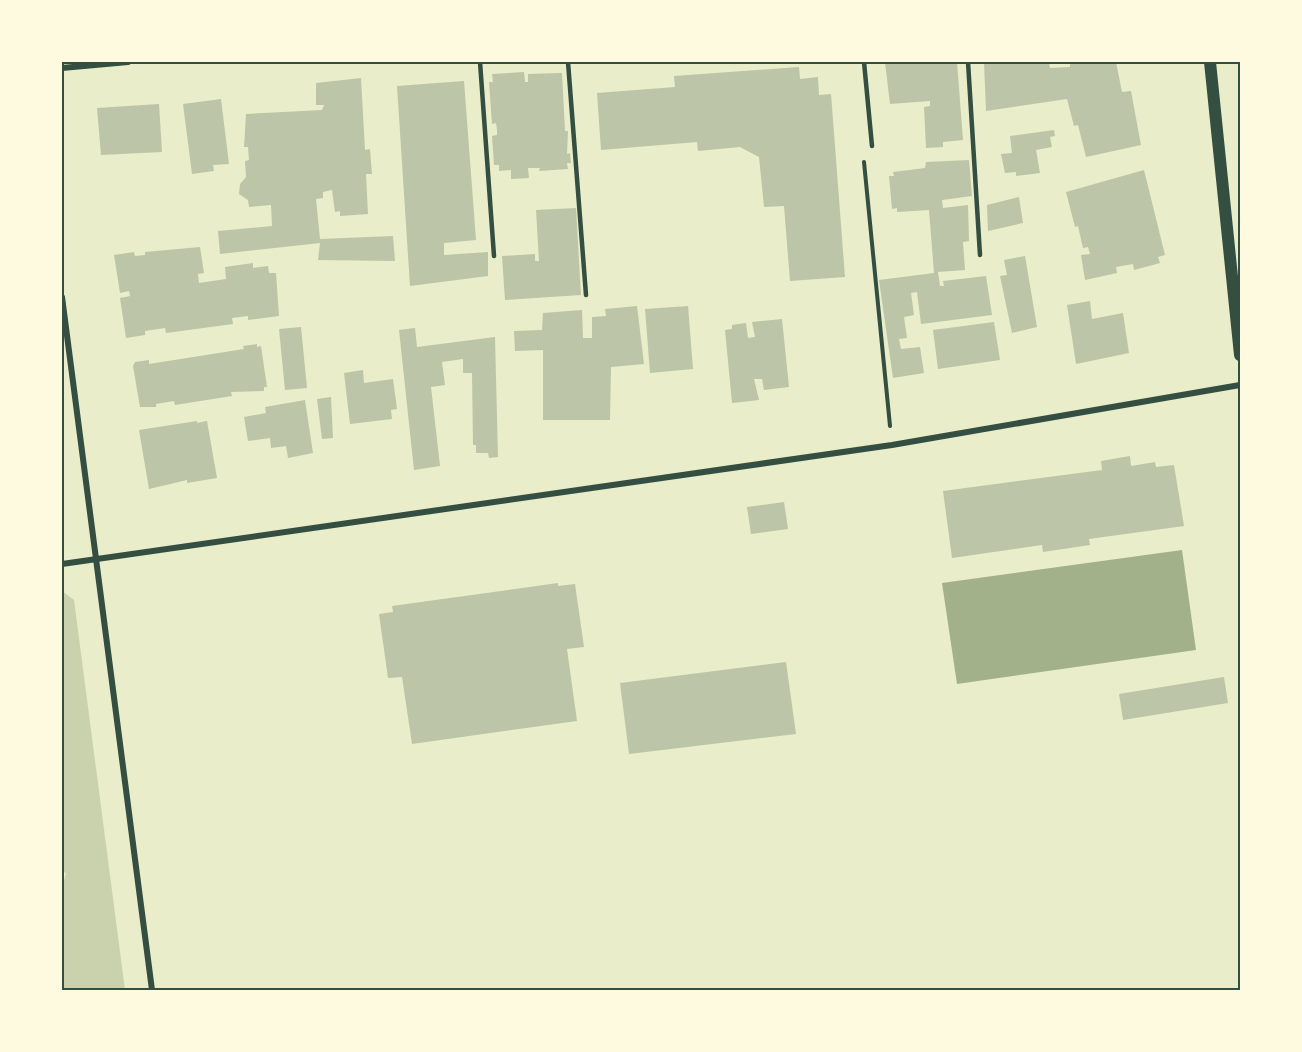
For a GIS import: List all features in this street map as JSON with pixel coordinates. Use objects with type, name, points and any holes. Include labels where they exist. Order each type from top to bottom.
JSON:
[{"type":"main road","points":[[1210,62],[1240,355]]},
{"type":"street","points":[[62,68],[128,62]]},
{"type":"street","points":[[62,297],[152,990]]},
{"type":"street","points":[[62,564],[892,445],[1240,385]]},
{"type":"lane","points":[[480,62],[494,256]]},
{"type":"lane","points":[[568,62],[586,295]]},
{"type":"lane","points":[[864,62],[872,146]]},
{"type":"lane","points":[[968,62],[980,255]]},
{"type":"path","points":[[872,146],[863,149],[892,445]]},
{"type":"shaded area","points":[[1182,550],[1196,650],[957,684],[942,583]]},
{"type":"shaded area","points":[[62,591],[74,600],[125,990],[62,990],[62,889],[66,873],[62,871]]},
{"type":"building","points":[[885,62],[957,62],[963,140],[943,142],[943,147],[926,148],[924,107],[930,106],[930,101],[890,104]]},
{"type":"building","points":[[984,62],[1049,62],[1050,68],[1070,67],[1070,62],[1116,62],[1122,92],[1131,91],[1141,145],[1086,157],[1078,125],[1074,126],[1067,99],[986,111]]},
{"type":"building","points":[[799,67],[800,79],[818,77],[819,95],[831,94],[845,277],[790,281],[784,206],[764,207],[759,157],[740,147],[698,151],[697,142],[601,150],[597,93],[675,87],[674,76]]},
{"type":"building","points":[[524,72],[525,82],[528,82],[528,74],[562,73],[565,131],[568,131],[567,154],[570,153],[571,163],[567,163],[568,169],[539,171],[540,168],[528,168],[529,178],[511,179],[511,170],[499,171],[499,165],[494,165],[492,136],[497,135],[497,130],[496,123],[492,124],[489,82],[493,82],[492,74]]},
{"type":"building","points":[[361,78],[365,150],[370,149],[372,174],[366,174],[368,214],[340,216],[340,211],[335,212],[332,190],[323,192],[323,198],[316,199],[320,239],[393,236],[395,261],[318,260],[320,243],[220,254],[218,231],[272,226],[271,205],[249,207],[248,200],[239,194],[240,184],[246,177],[245,161],[249,160],[248,147],[244,147],[246,114],[322,110],[324,105],[316,105],[316,83]]},
{"type":"building","points":[[464,81],[476,240],[444,243],[444,255],[488,252],[488,276],[410,286],[397,86]]},
{"type":"building","points":[[221,99],[229,164],[213,165],[214,171],[192,174],[183,104]]},
{"type":"building","points":[[159,104],[162,152],[101,155],[97,108]]},
{"type":"building","points":[[1054,130],[1055,136],[1050,137],[1052,147],[1036,150],[1040,173],[1016,176],[1016,172],[1005,173],[1001,154],[1012,153],[1010,136]]},
{"type":"building","points":[[969,160],[972,196],[942,200],[943,208],[968,205],[969,241],[963,242],[965,270],[938,272],[940,286],[944,286],[943,281],[986,276],[992,315],[921,324],[917,292],[911,293],[914,315],[904,317],[907,338],[899,339],[901,349],[920,347],[924,373],[893,378],[879,280],[934,273],[929,210],[897,212],[897,208],[892,209],[889,176],[894,176],[893,172],[925,168],[926,162]]},
{"type":"building","points":[[1144,170],[1165,255],[1158,257],[1160,263],[1134,270],[1133,264],[1116,267],[1117,273],[1085,280],[1081,255],[1090,254],[1088,247],[1083,248],[1066,192]]},
{"type":"building","points":[[1019,197],[1023,223],[988,231],[987,205]]},
{"type":"building","points":[[576,208],[581,295],[505,300],[502,256],[535,254],[535,261],[539,261],[536,210]]},
{"type":"building","points":[[200,247],[204,273],[198,274],[199,283],[226,279],[225,267],[253,263],[253,268],[268,266],[269,273],[276,273],[279,316],[248,320],[248,316],[232,318],[233,324],[166,333],[165,328],[145,331],[145,335],[126,338],[120,298],[130,296],[129,291],[120,293],[114,255],[134,252],[135,256],[145,255],[145,252]]},
{"type":"building","points":[[1025,256],[1037,327],[1012,333],[1000,276],[1007,275],[1004,260]]},
{"type":"building","points":[[1090,301],[1092,319],[1123,313],[1129,353],[1076,364],[1067,305]]},
{"type":"building","points":[[637,306],[644,364],[611,367],[610,420],[543,420],[543,350],[515,351],[514,331],[542,330],[543,313],[582,310],[583,338],[592,338],[592,317],[606,316],[605,309]]},
{"type":"building","points":[[688,306],[693,369],[650,373],[645,309]]},
{"type":"building","points":[[782,319],[789,387],[764,390],[762,379],[754,379],[759,400],[732,403],[725,330],[732,329],[732,325],[746,323],[748,338],[755,337],[752,322]]},
{"type":"building","points":[[994,322],[1000,360],[938,369],[933,330]]},
{"type":"building","points":[[301,327],[307,388],[285,390],[279,329]]},
{"type":"building","points":[[415,328],[417,347],[495,337],[498,457],[489,458],[488,453],[476,453],[476,445],[473,445],[472,373],[463,373],[463,359],[442,362],[445,385],[431,387],[440,466],[414,470],[399,330]]},
{"type":"building","points":[[257,344],[257,347],[261,346],[267,387],[264,387],[264,391],[231,392],[232,396],[175,405],[174,401],[156,404],[156,407],[140,407],[133,366],[135,362],[149,360],[149,364],[244,349],[243,346]]},
{"type":"building","points":[[363,370],[364,383],[393,379],[397,409],[391,410],[392,419],[350,424],[344,373]]},
{"type":"building","points":[[331,397],[333,438],[322,439],[317,399]]},
{"type":"building","points":[[305,400],[313,453],[288,458],[286,446],[271,448],[270,438],[248,441],[244,417],[266,413],[265,407]]},
{"type":"building","points":[[197,421],[197,423],[207,421],[217,478],[187,483],[187,480],[149,489],[139,430]]},
{"type":"building","points":[[1130,456],[1131,466],[1155,462],[1156,467],[1174,465],[1184,526],[1089,539],[1090,545],[1043,552],[1042,545],[952,558],[943,491],[1102,470],[1101,461]]},
{"type":"building","points":[[784,502],[788,529],[751,534],[747,507]]},
{"type":"building","points":[[558,583],[558,586],[575,584],[584,647],[567,649],[577,721],[412,744],[402,677],[388,678],[379,614],[393,612],[392,606]]},
{"type":"building","points":[[786,662],[796,734],[629,754],[620,683]]},
{"type":"building","points":[[1224,677],[1228,703],[1123,720],[1119,694]]}]
